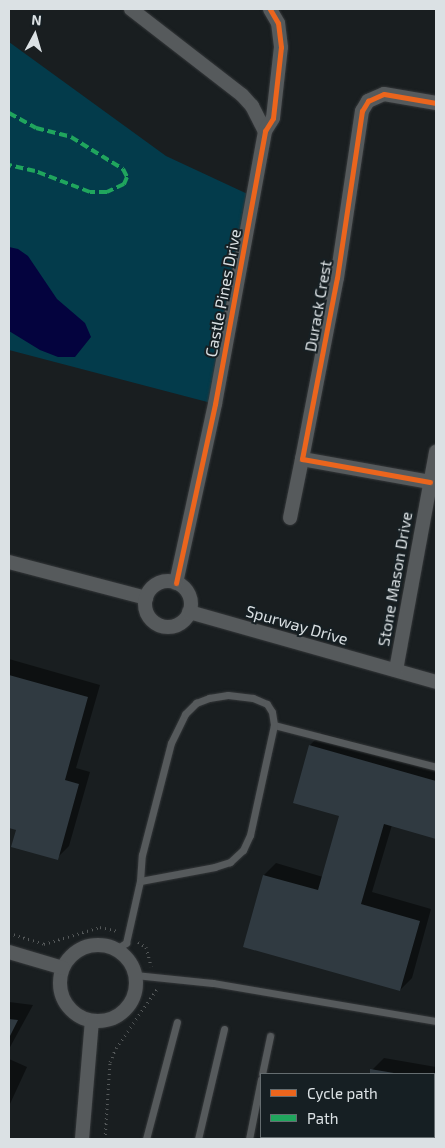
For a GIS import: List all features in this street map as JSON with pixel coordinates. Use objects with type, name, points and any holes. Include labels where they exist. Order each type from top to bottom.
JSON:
[{"type":"street","points":[[131,9],[242,95],[252,106],[265,131]]},
{"type":"street","name":"Castle Pines Drive","points":[[176,583],[214,404],[265,131],[273,118],[281,55],[279,29],[270,9]]},
{"type":"street","name":"Durack Crest","points":[[290,518],[337,278],[362,111],[368,101],[384,94],[436,104]]},
{"type":"street","name":"Stone Mason Drive","points":[[436,452],[430,482],[430,515],[396,670],[436,682]]},
{"type":"street","points":[[302,458],[430,482]]},
{"type":"street","points":[[9,562],[146,598]]},
{"type":"street","points":[[161,583],[176,583],[187,592],[191,601],[189,612],[179,624],[164,627],[151,620],[145,606],[146,598],[154,586],[161,583]]},
{"type":"street","name":"Spurway Drive","points":[[189,612],[396,670]]},
{"type":"street","points":[[101,945],[116,949],[126,957],[135,975],[135,993],[126,1009],[110,1019],[92,1021],[73,1012],[64,1002],[59,981],[63,968],[72,955],[85,947],[101,945]]},
{"type":"street","points":[[9,952],[63,968]]},
{"type":"street","points":[[82,1139],[92,1021]]},
{"type":"lane","points":[[116,949],[126,943],[140,881],[142,856],[171,743],[185,714],[196,703],[209,698],[228,695],[252,698],[267,704],[272,712],[274,725],[250,835],[243,850],[230,862],[215,867],[140,881]]},
{"type":"lane","points":[[274,725],[436,767]]},
{"type":"lane","points":[[135,975],[212,983],[436,1021]]},
{"type":"lane","points":[[146,1139],[176,1022]]},
{"type":"lane","points":[[198,1139],[224,1029]]},
{"type":"lane","points":[[262,1073],[270,1036]]},
{"type":"lane","points":[[249,1139],[260,1084]]},
{"type":"path","points":[[9,933],[44,944],[100,928],[128,934],[146,947],[158,988]]},
{"type":"shaded area","points":[[9,42],[166,156],[254,197],[215,404],[9,350]]},
{"type":"shaded area","points":[[9,247],[18,249],[28,256],[57,299],[85,323],[91,337],[75,357],[58,357],[40,350],[9,331]]},
{"type":"building","points":[[9,675],[88,697],[65,780],[79,784],[58,860],[11,847],[16,830],[9,828]]},
{"type":"building","points":[[309,745],[436,781],[436,839],[384,824],[361,904],[420,921],[400,991],[243,947],[263,875],[318,890],[339,816],[293,803]]},
{"type":"building","points":[[9,1019],[18,1020],[9,1038]]},
{"type":"building","points":[[370,1069],[394,1073],[370,1073]]},
{"type":"building","points":[[436,1081],[436,1139],[365,1139],[435,1138]]},
{"type":"marked path","points":[[9,113],[36,128],[71,137],[123,169],[127,177],[124,184],[107,192],[90,192],[35,171],[9,165]]},
{"type":"cycle path","points":[[176,583],[215,404],[265,131],[273,118],[281,47],[278,23],[270,9]]},
{"type":"cycle path","points":[[430,482],[302,459],[337,278],[362,111],[368,101],[384,94],[436,103]]}]
